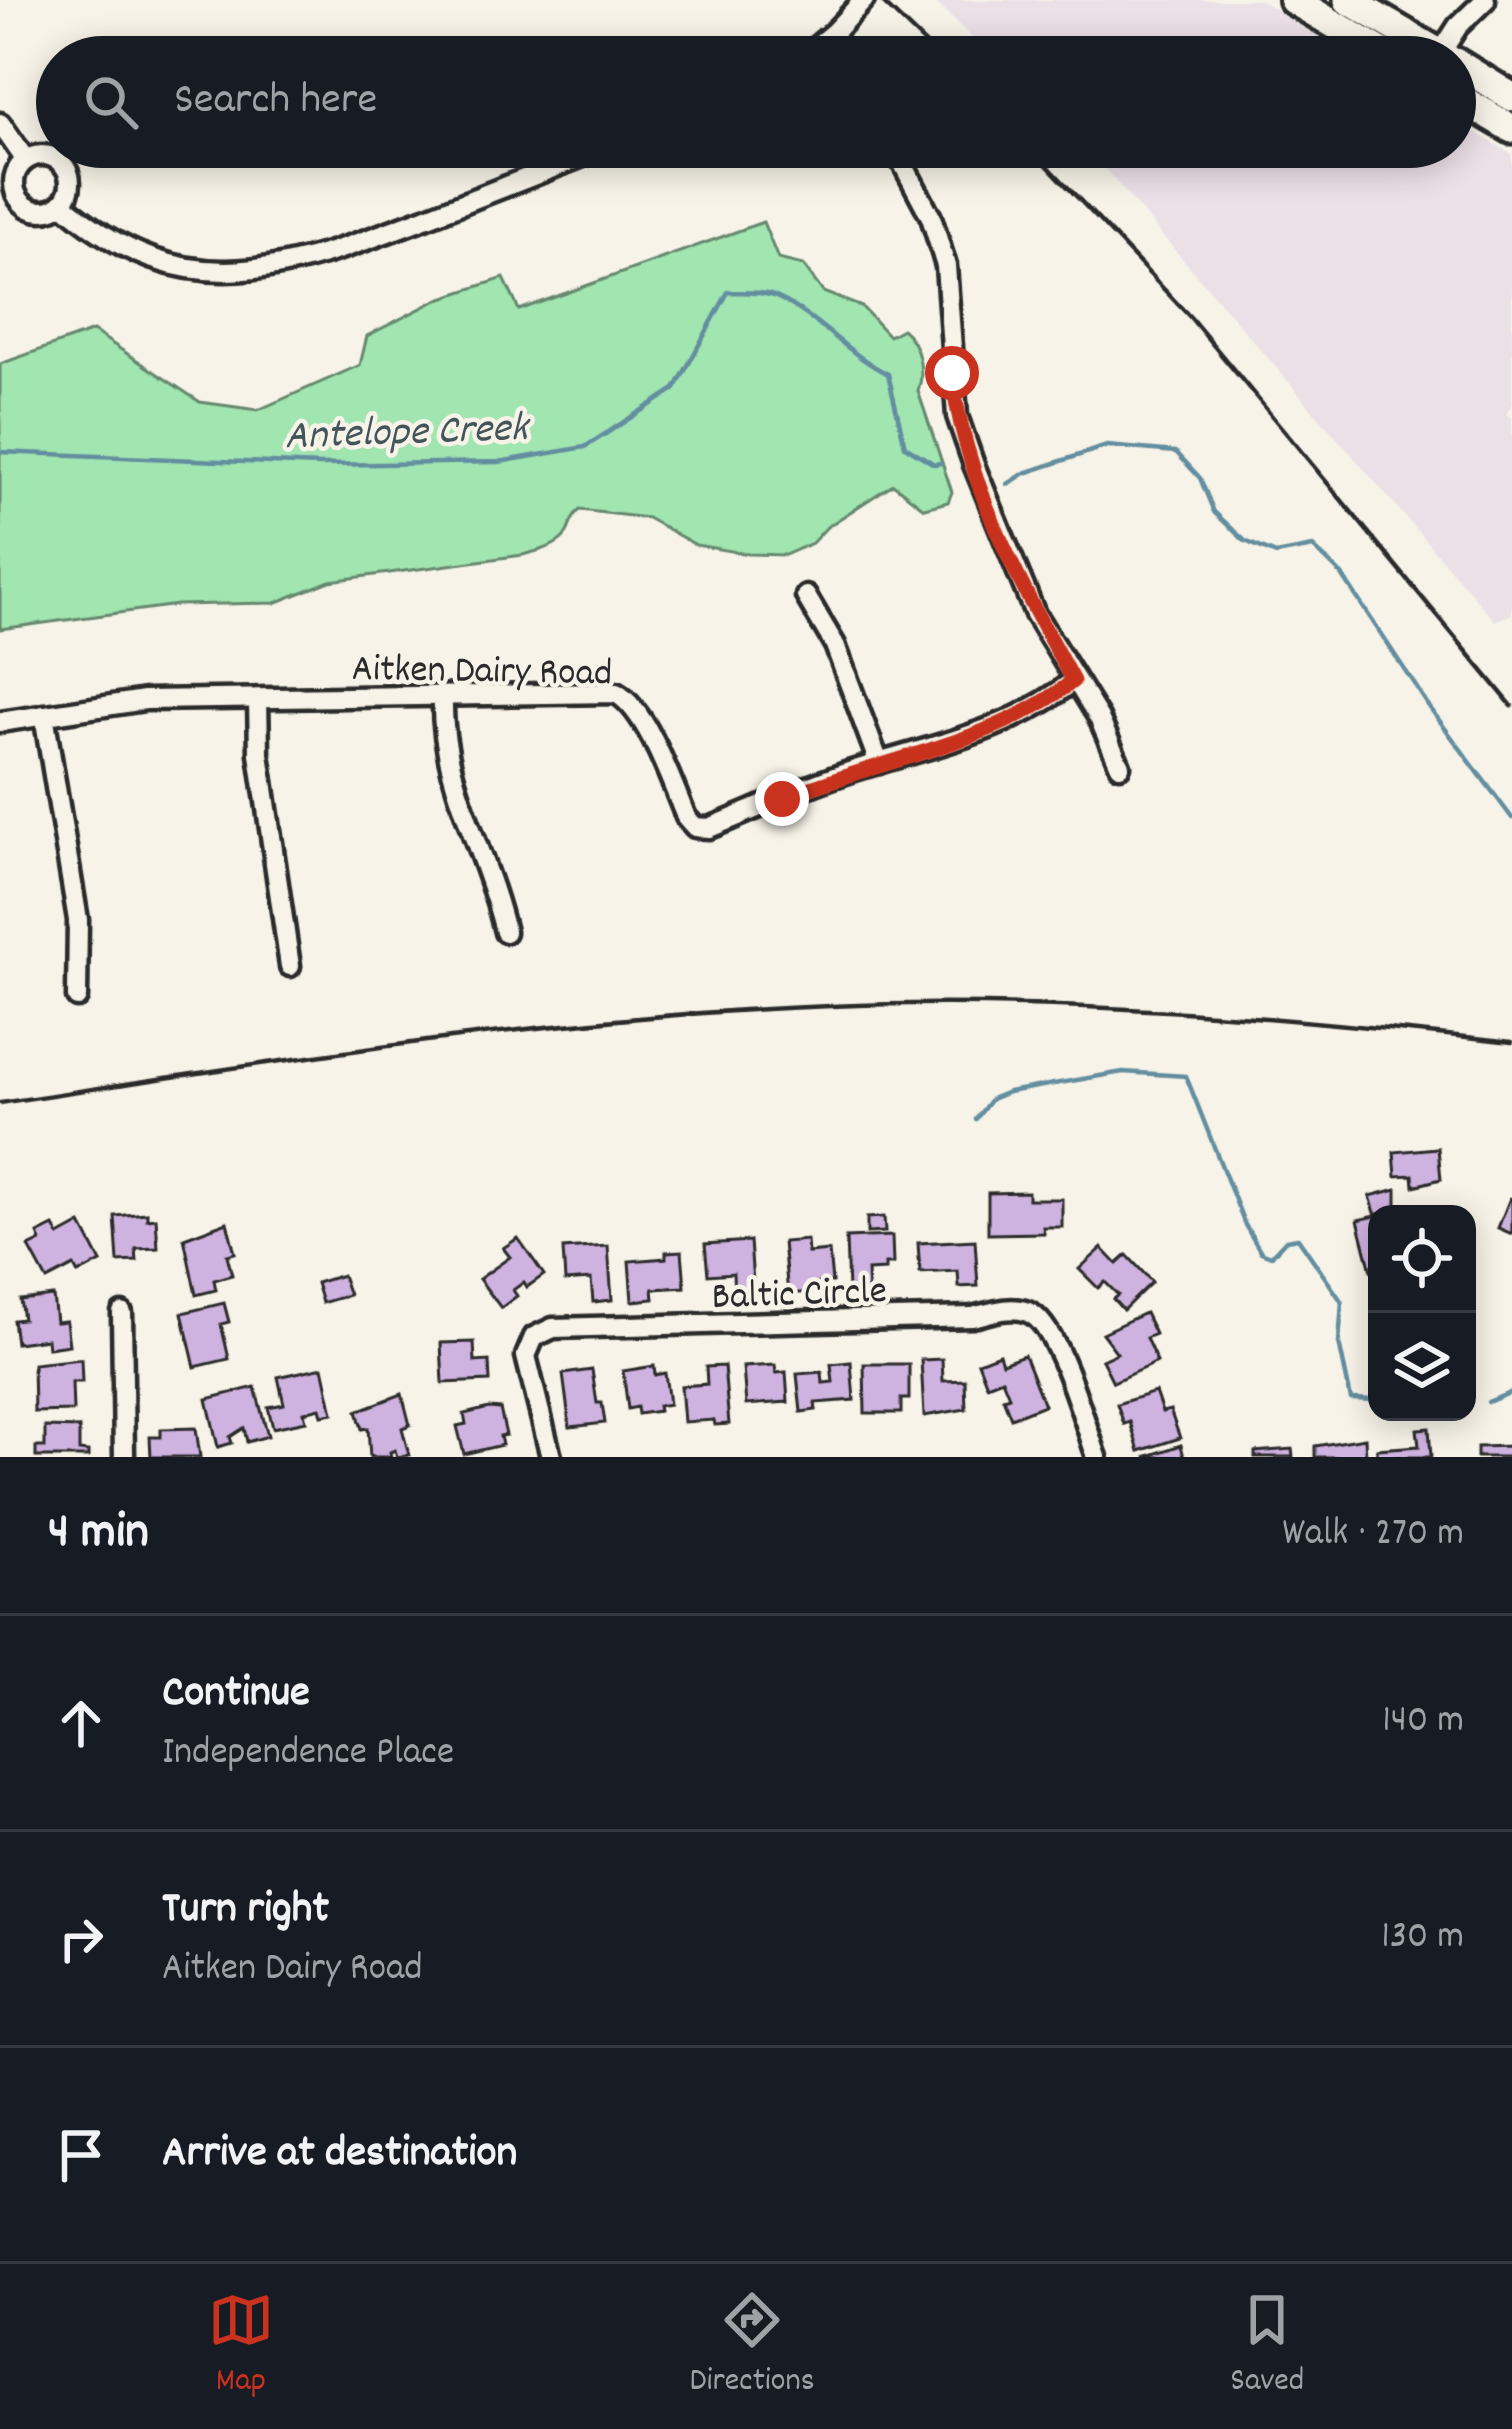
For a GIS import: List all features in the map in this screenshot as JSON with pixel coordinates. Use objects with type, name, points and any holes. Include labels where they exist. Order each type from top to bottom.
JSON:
[{"type":"main road","points":[[1293,0],[1354,36]]},
{"type":"main road","points":[[1348,0],[1409,36]]},
{"type":"main road","points":[[1476,76],[1512,97]]},
{"type":"main road","points":[[1476,107],[1512,128]]},
{"type":"street","points":[[832,36],[863,0]]},
{"type":"street","points":[[1454,36],[1485,0]]},
{"type":"street","points":[[0,123],[25,159]]},
{"type":"street","points":[[36,156],[25,159],[14,177],[19,200],[38,211],[62,203],[70,183],[66,168]]},
{"type":"street","points":[[62,203],[115,244],[154,260],[199,270],[244,272],[283,267],[358,244],[552,168]]},
{"type":"street","points":[[905,168],[931,217],[946,266],[957,416],[1004,546],[1035,614],[1099,718],[1120,766]]},
{"type":"street","points":[[806,596],[835,645],[879,763]]},
{"type":"street","name":"Aitken Dairy Road","points":[[0,722],[145,700],[616,693],[629,700],[639,716],[686,817],[695,827],[709,828],[1024,712],[1073,681]]},
{"type":"street","points":[[443,697],[447,758],[494,883],[505,932]]},
{"type":"street","points":[[258,699],[260,754],[290,966]]},
{"type":"street","points":[[44,715],[78,920],[77,997]]},
{"type":"street","name":"Baltic Circle","points":[[551,1457],[526,1356],[534,1337],[553,1328],[972,1317],[1009,1309],[1030,1312],[1049,1328],[1097,1457]]},
{"type":"street","points":[[122,1313],[124,1457]]},
{"type":"shaded area","points":[[933,0],[1260,0],[1321,36],[970,36]]},
{"type":"shaded area","points":[[1476,133],[1512,154],[1512,404],[1506,414],[1512,418],[1512,614],[1495,621],[1104,168],[1476,168]]},
{"type":"green space","points":[[763,222],[778,259],[803,265],[823,292],[862,307],[889,336],[902,329],[913,342],[920,366],[918,391],[952,492],[948,502],[924,508],[893,484],[827,527],[812,543],[785,555],[696,545],[647,518],[580,510],[560,541],[523,555],[330,581],[275,603],[177,605],[0,629],[0,364],[93,331],[200,402],[258,410],[360,365],[367,336],[439,299],[504,278],[519,310]]},
{"type":"building","points":[[1438,1148],[1441,1179],[1414,1186],[1413,1175],[1396,1176],[1394,1152]]},
{"type":"building","points":[[1397,1189],[1397,1205],[1373,1205],[1370,1196]]},
{"type":"building","points":[[1028,1192],[1028,1199],[1062,1199],[1062,1227],[1043,1227],[1044,1233],[988,1234],[988,1193]]},
{"type":"building","points":[[1512,1199],[1512,1234],[1498,1228]]},
{"type":"building","points":[[147,1213],[147,1219],[156,1218],[158,1248],[136,1249],[137,1261],[118,1262],[115,1216]]},
{"type":"building","points":[[884,1217],[885,1232],[867,1233],[867,1218]]},
{"type":"building","points":[[1368,1218],[1368,1259],[1358,1220]]},
{"type":"building","points":[[227,1222],[235,1253],[227,1255],[232,1275],[214,1280],[216,1290],[196,1295],[184,1238]]},
{"type":"building","points":[[81,1224],[101,1262],[78,1274],[74,1266],[47,1280],[29,1247],[41,1241],[38,1234],[54,1226],[59,1236]]},
{"type":"building","points":[[892,1236],[893,1264],[885,1264],[885,1270],[867,1271],[868,1291],[848,1291],[846,1238]]},
{"type":"building","points":[[518,1238],[544,1275],[513,1290],[517,1296],[501,1308],[479,1279],[510,1257],[503,1248]]},
{"type":"building","points":[[807,1240],[808,1253],[829,1251],[832,1282],[811,1284],[811,1292],[788,1294],[783,1242]]},
{"type":"building","points":[[975,1240],[978,1286],[959,1287],[958,1271],[920,1273],[918,1243]]},
{"type":"building","points":[[750,1241],[754,1296],[734,1297],[733,1273],[708,1275],[705,1244]]},
{"type":"building","points":[[608,1246],[612,1300],[593,1302],[591,1279],[565,1281],[563,1249]]},
{"type":"building","points":[[1102,1248],[1117,1264],[1127,1255],[1152,1282],[1123,1310],[1113,1299],[1118,1295],[1105,1282],[1098,1288],[1079,1269]]},
{"type":"building","points":[[682,1251],[685,1287],[653,1289],[654,1299],[632,1301],[629,1261],[666,1258],[666,1252]]},
{"type":"building","points":[[342,1275],[349,1295],[322,1303],[316,1283]]},
{"type":"building","points":[[53,1296],[56,1322],[66,1321],[69,1345],[48,1348],[47,1339],[16,1343],[13,1320],[23,1319],[20,1300]]},
{"type":"building","points":[[224,1303],[229,1322],[221,1324],[229,1359],[195,1367],[182,1313]]},
{"type":"building","points":[[1145,1313],[1155,1334],[1146,1338],[1157,1362],[1113,1382],[1102,1360],[1117,1353],[1102,1333]]},
{"type":"building","points":[[474,1342],[475,1362],[489,1361],[490,1381],[443,1383],[441,1343]]},
{"type":"building","points":[[999,1354],[1002,1363],[1024,1355],[1044,1405],[1011,1418],[1002,1379],[987,1385],[978,1362]]},
{"type":"building","points":[[81,1359],[82,1382],[72,1382],[73,1411],[34,1412],[33,1364]]},
{"type":"building","points":[[942,1359],[943,1381],[965,1380],[966,1409],[924,1416],[921,1360]]},
{"type":"building","points":[[851,1362],[854,1400],[815,1403],[816,1410],[801,1412],[797,1374],[822,1372],[823,1383],[833,1382],[831,1364]]},
{"type":"building","points":[[864,1364],[909,1364],[909,1399],[901,1399],[901,1413],[865,1413]]},
{"type":"building","points":[[775,1365],[776,1373],[786,1372],[788,1402],[746,1405],[743,1367]]},
{"type":"building","points":[[654,1366],[655,1375],[665,1373],[669,1404],[638,1414],[637,1407],[628,1409],[623,1371]]},
{"type":"building","points":[[724,1366],[729,1424],[684,1422],[681,1386],[707,1384],[706,1367]]},
{"type":"building","points":[[323,1367],[333,1413],[322,1415],[320,1408],[304,1412],[306,1421],[273,1428],[268,1407],[284,1404],[278,1377]]},
{"type":"building","points":[[592,1370],[605,1423],[570,1427],[563,1374]]},
{"type":"building","points":[[255,1387],[268,1436],[247,1442],[244,1428],[230,1437],[232,1443],[218,1447],[207,1399]]},
{"type":"building","points":[[1155,1392],[1162,1412],[1170,1410],[1180,1438],[1139,1451],[1130,1422],[1124,1424],[1117,1404]]},
{"type":"building","points":[[402,1394],[410,1425],[402,1428],[409,1455],[397,1457],[395,1450],[391,1457],[370,1457],[368,1428],[362,1429],[357,1411]]},
{"type":"building","points":[[500,1409],[506,1435],[500,1436],[502,1445],[464,1454],[457,1426],[466,1424],[464,1414]]},
{"type":"building","points":[[45,1427],[79,1428],[79,1451],[88,1452],[88,1457],[36,1457],[36,1447],[45,1447]]},
{"type":"building","points":[[196,1428],[200,1457],[151,1457],[150,1437],[161,1437],[161,1429]]},
{"type":"building","points":[[1429,1428],[1431,1457],[1377,1457],[1377,1449],[1419,1446],[1417,1429]]},
{"type":"building","points":[[1365,1438],[1366,1457],[1315,1457],[1315,1446]]},
{"type":"building","points":[[1181,1445],[1184,1457],[1145,1457]]},
{"type":"building","points":[[1512,1446],[1512,1457],[1477,1457],[1477,1447]]},
{"type":"building","points":[[1292,1449],[1293,1457],[1255,1457],[1255,1452]]},
{"type":"waterway","name":"Antelope Creek","points":[[0,452],[320,465],[499,462],[585,447],[675,389],[728,292],[776,297],[888,374],[905,446],[934,464],[941,463]]},
{"type":"waterway","name":"Antelope Creek","points":[[1008,484],[1025,473],[1107,446],[1176,452],[1200,478],[1214,512],[1245,541],[1276,554],[1313,547],[1342,575],[1430,708],[1512,818]]},
{"type":"waterway","points":[[976,1119],[991,1099],[1008,1092],[1123,1072],[1186,1076],[1245,1225],[1261,1252],[1271,1256],[1286,1240],[1298,1238],[1342,1302],[1339,1343],[1351,1399],[1368,1400]]},
{"type":"waterway","points":[[1488,1402],[1512,1392]]},
{"type":"railway","points":[[880,0],[917,36]]},
{"type":"railway","points":[[1050,168],[1190,317],[1512,706]]},
{"type":"railway","points":[[0,1103],[518,1030],[831,1006],[1002,1004],[1172,1011],[1512,1042]]},
{"type":"route","points":[[782,799],[836,776],[979,731],[1024,712],[1073,681],[1004,546],[957,416],[952,373]]}]
